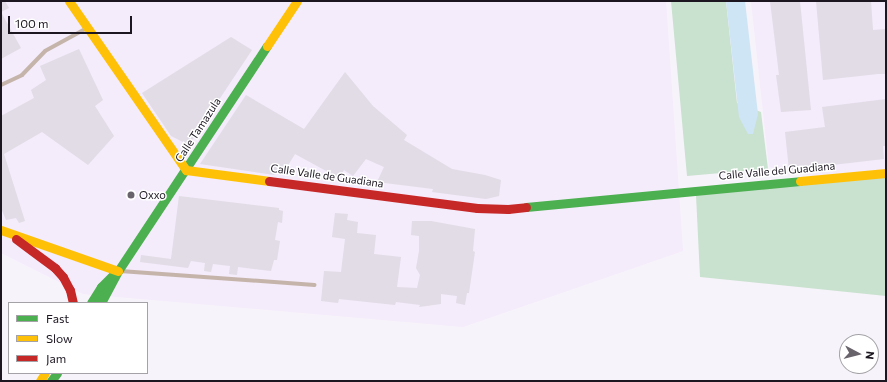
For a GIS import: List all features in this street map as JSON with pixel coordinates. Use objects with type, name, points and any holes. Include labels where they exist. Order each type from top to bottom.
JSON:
[{"type":"main road","points":[[69,1],[186,170]]},
{"type":"main road","name":"Calle Tamazula","points":[[102,302],[118,271],[297,1]]},
{"type":"main road","name":"Calle Valle de Guadiana","points":[[186,170],[477,208],[508,209],[669,193]]},
{"type":"main road","name":"Calle Valle del Guadiana","points":[[669,193],[886,173]]},
{"type":"main road","points":[[5,232],[118,271]]},
{"type":"main road","points":[[5,232],[54,268],[63,277],[70,290],[73,302]]},
{"type":"main road","name":"Calle Tamazula","points":[[92,302],[101,287],[118,271]]},
{"type":"lane","points":[[1,85],[22,75],[45,51],[87,28]]},
{"type":"lane","points":[[118,271],[314,285]]},
{"type":"shaded area","points":[[1,1],[666,1],[683,251],[463,327],[83,294],[1,253]]},
{"type":"shaded area","points":[[751,1],[886,1],[886,191],[769,167]]},
{"type":"green space","points":[[671,1],[726,1],[737,103],[761,112],[768,169],[687,176]]},
{"type":"green space","points":[[886,177],[886,296],[700,277],[696,195]]},
{"type":"water","points":[[726,1],[745,1],[758,114],[753,134],[748,134],[739,117]]},
{"type":"building","points":[[1,1],[5,1],[9,8],[1,12]]},
{"type":"building","points":[[770,1],[800,1],[811,110],[781,112],[776,75],[779,75]]},
{"type":"building","points":[[816,1],[871,1],[873,30],[886,29],[886,74],[823,80]]},
{"type":"building","points":[[1,12],[21,48],[1,59]]},
{"type":"building","points":[[231,37],[252,50],[189,145],[171,136],[142,93]]},
{"type":"building","points":[[79,49],[103,100],[95,106],[114,136],[88,165],[42,132],[4,154],[25,221],[19,223],[16,218],[6,220],[1,208],[1,116],[34,98],[31,90],[46,80],[40,66]]},
{"type":"building","points":[[345,72],[373,106],[407,135],[404,140],[452,169],[485,175],[501,180],[499,196],[486,199],[432,192],[433,189],[377,182],[384,167],[366,159],[353,176],[344,170],[339,178],[295,154],[284,172],[278,169],[274,175],[200,164],[246,95],[304,129]]},
{"type":"building","points":[[886,99],[886,146],[883,146],[884,159],[789,170],[785,132],[825,127],[822,107]]},
{"type":"building","points":[[179,196],[279,208],[279,210],[283,211],[282,223],[278,222],[275,240],[280,241],[277,260],[274,260],[271,271],[238,267],[237,275],[229,274],[230,266],[213,264],[211,272],[204,271],[205,263],[191,261],[188,268],[140,262],[141,255],[171,259]]},
{"type":"building","points":[[335,213],[348,214],[347,220],[358,222],[357,233],[376,235],[374,254],[401,257],[397,287],[417,288],[420,275],[416,268],[419,251],[419,236],[411,235],[412,221],[431,221],[475,229],[473,251],[475,252],[469,293],[467,293],[465,305],[456,303],[457,296],[441,294],[441,304],[419,307],[420,305],[396,302],[395,305],[339,299],[338,303],[321,301],[324,271],[341,272],[345,239],[332,237]]},
{"type":"traffic: fast","points":[[102,302],[118,271],[267,46]]},
{"type":"traffic: fast","points":[[526,207],[800,181]]},
{"type":"traffic: fast","points":[[92,302],[101,287],[114,274]]},
{"type":"traffic: fast","points":[[51,381],[56,374]]},
{"type":"traffic: slow","points":[[69,1],[186,170],[269,181]]},
{"type":"traffic: slow","points":[[267,46],[297,1]]},
{"type":"traffic: slow","points":[[800,181],[886,173]]},
{"type":"traffic: slow","points":[[1,230],[118,271]]},
{"type":"traffic: slow","points":[[40,381],[44,374]]},
{"type":"traffic: jam","points":[[269,181],[477,208],[508,209],[526,207]]},
{"type":"traffic: jam","points":[[16,239],[55,268],[63,277],[70,290],[73,302]]},
{"type":"place","name":"Oxxo","points":[[131,195]]}]
